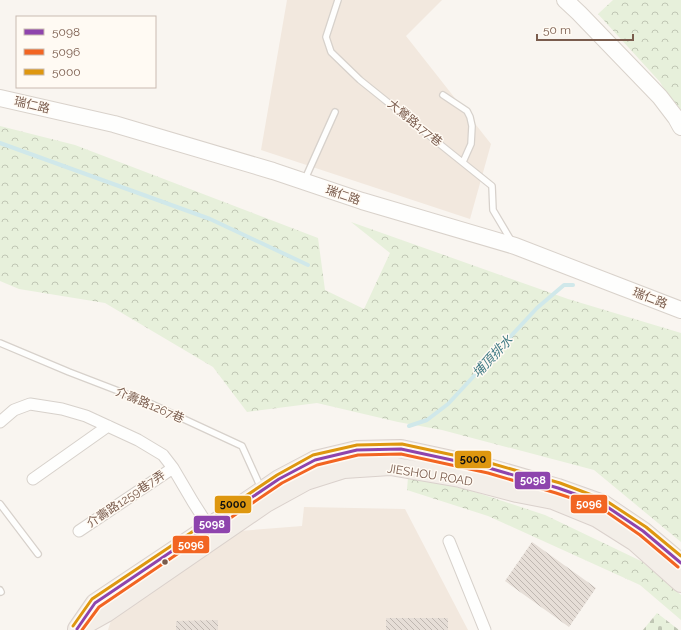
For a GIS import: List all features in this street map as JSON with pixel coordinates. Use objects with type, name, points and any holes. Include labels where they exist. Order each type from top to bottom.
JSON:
[{"type":"main road","name":"JIESHOU ROAD","points":[[77,630],[106,613],[264,496],[279,478],[315,460],[357,450],[401,448],[489,468],[558,488],[603,504],[643,531],[681,563]]},
{"type":"main road","name":"JIESHOU ROAD","points":[[77,630],[95,602],[209,527],[264,496],[344,469],[390,466],[460,478],[517,493],[553,500],[597,518],[636,542],[681,583]]},
{"type":"street","points":[[565,0],[660,97],[681,127]]},
{"type":"street","name":"瑞仁路","points":[[0,98],[114,124],[273,170],[362,201],[515,246],[681,310]]},
{"type":"street","points":[[0,422],[14,410],[30,404],[62,409],[86,416],[138,440],[163,455],[173,468],[209,527]]},
{"type":"street","points":[[33,479],[108,426]]},
{"type":"street","name":"介壽路1259巷7弄","points":[[79,530],[173,468]]},
{"type":"street","points":[[449,541],[485,630]]},
{"type":"lane","name":"大鶯路177巷","points":[[338,0],[326,37],[331,52],[360,80],[492,186],[493,210],[515,246]]},
{"type":"lane","points":[[443,95],[467,111],[470,117],[472,126],[471,144],[463,162]]},
{"type":"lane","points":[[304,182],[335,112]]},
{"type":"lane","name":"介壽路1267巷","points":[[0,343],[69,372],[147,402],[242,446],[264,496]]},
{"type":"lane","points":[[1,508],[38,554]]},
{"type":"shaded area","points":[[287,0],[442,0],[406,36],[491,144],[470,219],[261,150]]},
{"type":"shaded area","points":[[304,507],[405,509],[468,630],[108,630],[113,614],[239,531],[302,526]]},
{"type":"green space","points":[[613,0],[681,0],[681,118],[660,82],[598,14]]},
{"type":"green space","points":[[0,126],[75,145],[318,238],[325,290],[364,309],[390,253],[351,222],[568,299],[681,333],[681,542],[594,470],[442,430],[398,422],[317,403],[247,412],[213,367],[105,303],[19,289],[0,281]]},
{"type":"green space","points":[[408,477],[463,488],[545,515],[641,561],[681,595],[681,620],[640,585],[488,516],[407,490]]},
{"type":"green space","points":[[657,613],[679,630],[643,630]]},
{"type":"building","points":[[532,542],[596,588],[569,627],[505,581]]},
{"type":"building","points":[[386,618],[448,618],[448,630],[386,630]]},
{"type":"building","points":[[218,620],[218,630],[176,630],[176,621]]},
{"type":"waterway","points":[[0,143],[210,219],[308,265]]},
{"type":"waterway","name":"埔頂排水","points":[[409,426],[427,420],[448,404],[537,308],[564,285],[573,285]]},
{"type":"transit line","name":"5000","points":[[73,626],[92,599],[277,475],[313,455],[357,445],[402,444],[490,463],[560,483],[605,500],[646,527],[681,556]]},
{"type":"transit line","name":"5098","points":[[77,629],[95,603],[279,479],[315,460],[357,450],[401,449],[489,468],[558,488],[603,504],[643,531],[681,563]]},
{"type":"transit line","name":"5096","points":[[82,630],[99,607],[282,483],[317,465],[358,455],[401,454],[488,473],[601,508],[640,535],[678,567]]}]
